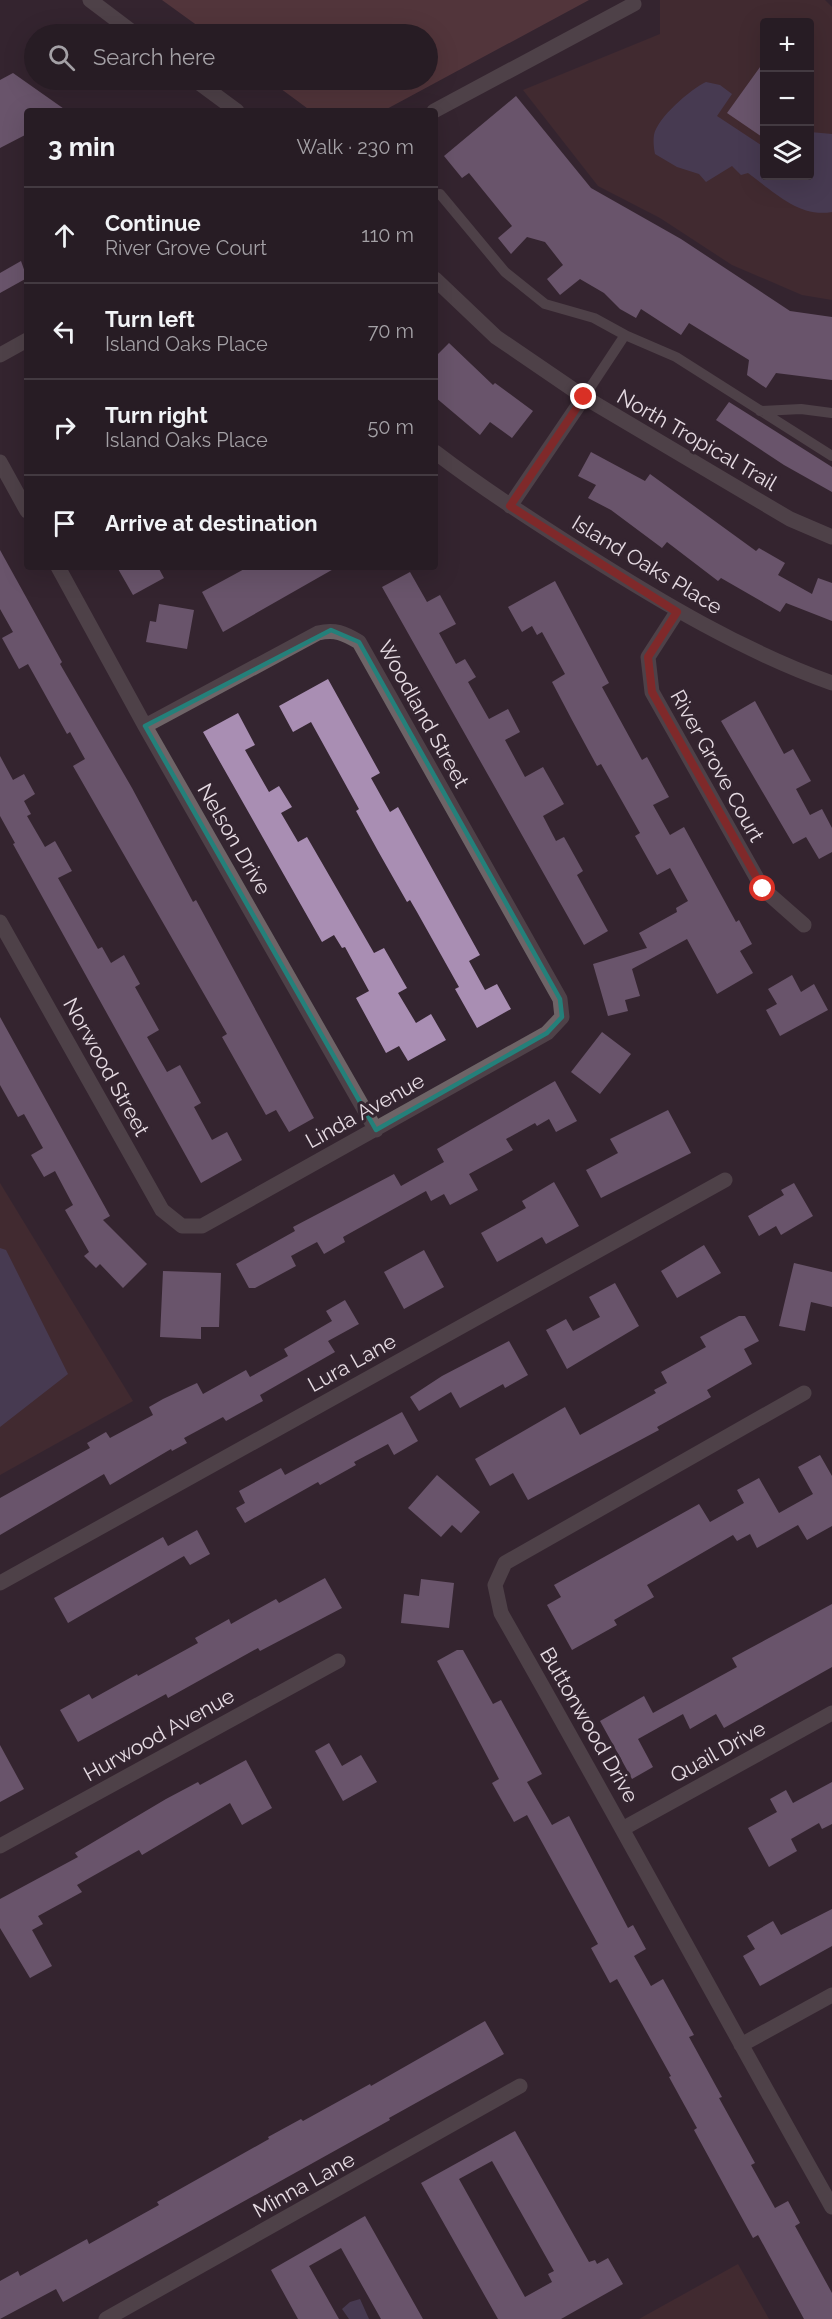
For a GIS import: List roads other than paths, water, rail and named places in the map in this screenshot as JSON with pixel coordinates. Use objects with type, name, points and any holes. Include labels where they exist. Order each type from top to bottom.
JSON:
[{"type":"street","points":[[90,0],[122,24]]},
{"type":"street","points":[[438,109],[634,4]]},
{"type":"street","points":[[209,90],[233,108]]},
{"type":"street","name":"North Tropical Trail","points":[[438,282],[496,338],[584,397],[790,519],[832,537]]},
{"type":"street","points":[[0,355],[24,342]]},
{"type":"street","points":[[510,506],[584,397]]},
{"type":"street","name":"Island Oaks Place","points":[[438,454],[510,506],[677,612],[808,674],[832,683]]},
{"type":"street","points":[[0,462],[24,506]]},
{"type":"street","name":"Nelson Drive","points":[[60,570],[145,726],[375,1130]]},
{"type":"street","name":"River Grove Court","points":[[677,612],[648,657],[652,692],[763,889],[804,925]]},
{"type":"street","name":"Woodland Street","points":[[145,726],[318,633],[331,630],[346,634],[358,642],[560,999],[562,1017]]},
{"type":"street","name":"Norwood Street","points":[[0,922],[162,1210],[182,1226]]},
{"type":"street","name":"Linda Avenue","points":[[182,1226],[202,1226],[548,1033],[562,1017]]},
{"type":"street","name":"Lura Lane","points":[[0,1582],[725,1180]]},
{"type":"street","name":"Buttonwood Drive","points":[[804,1393],[505,1563],[495,1585],[501,1613],[624,1828],[741,2045],[832,2207]]},
{"type":"street","name":"Hurwood Avenue","points":[[0,1846],[338,1661]]},
{"type":"street","name":"Quail Drive","points":[[624,1828],[832,1713]]},
{"type":"street","points":[[741,2045],[832,1995]]},
{"type":"street","name":"Minna Lane","points":[[106,2319],[520,2086]]},
{"type":"lane","points":[[440,194],[505,272],[545,304],[594,318],[625,335],[676,357],[832,456]]},
{"type":"lane","points":[[584,397],[625,335]]},
{"type":"lane","points":[[759,411],[801,409],[832,413]]}]
